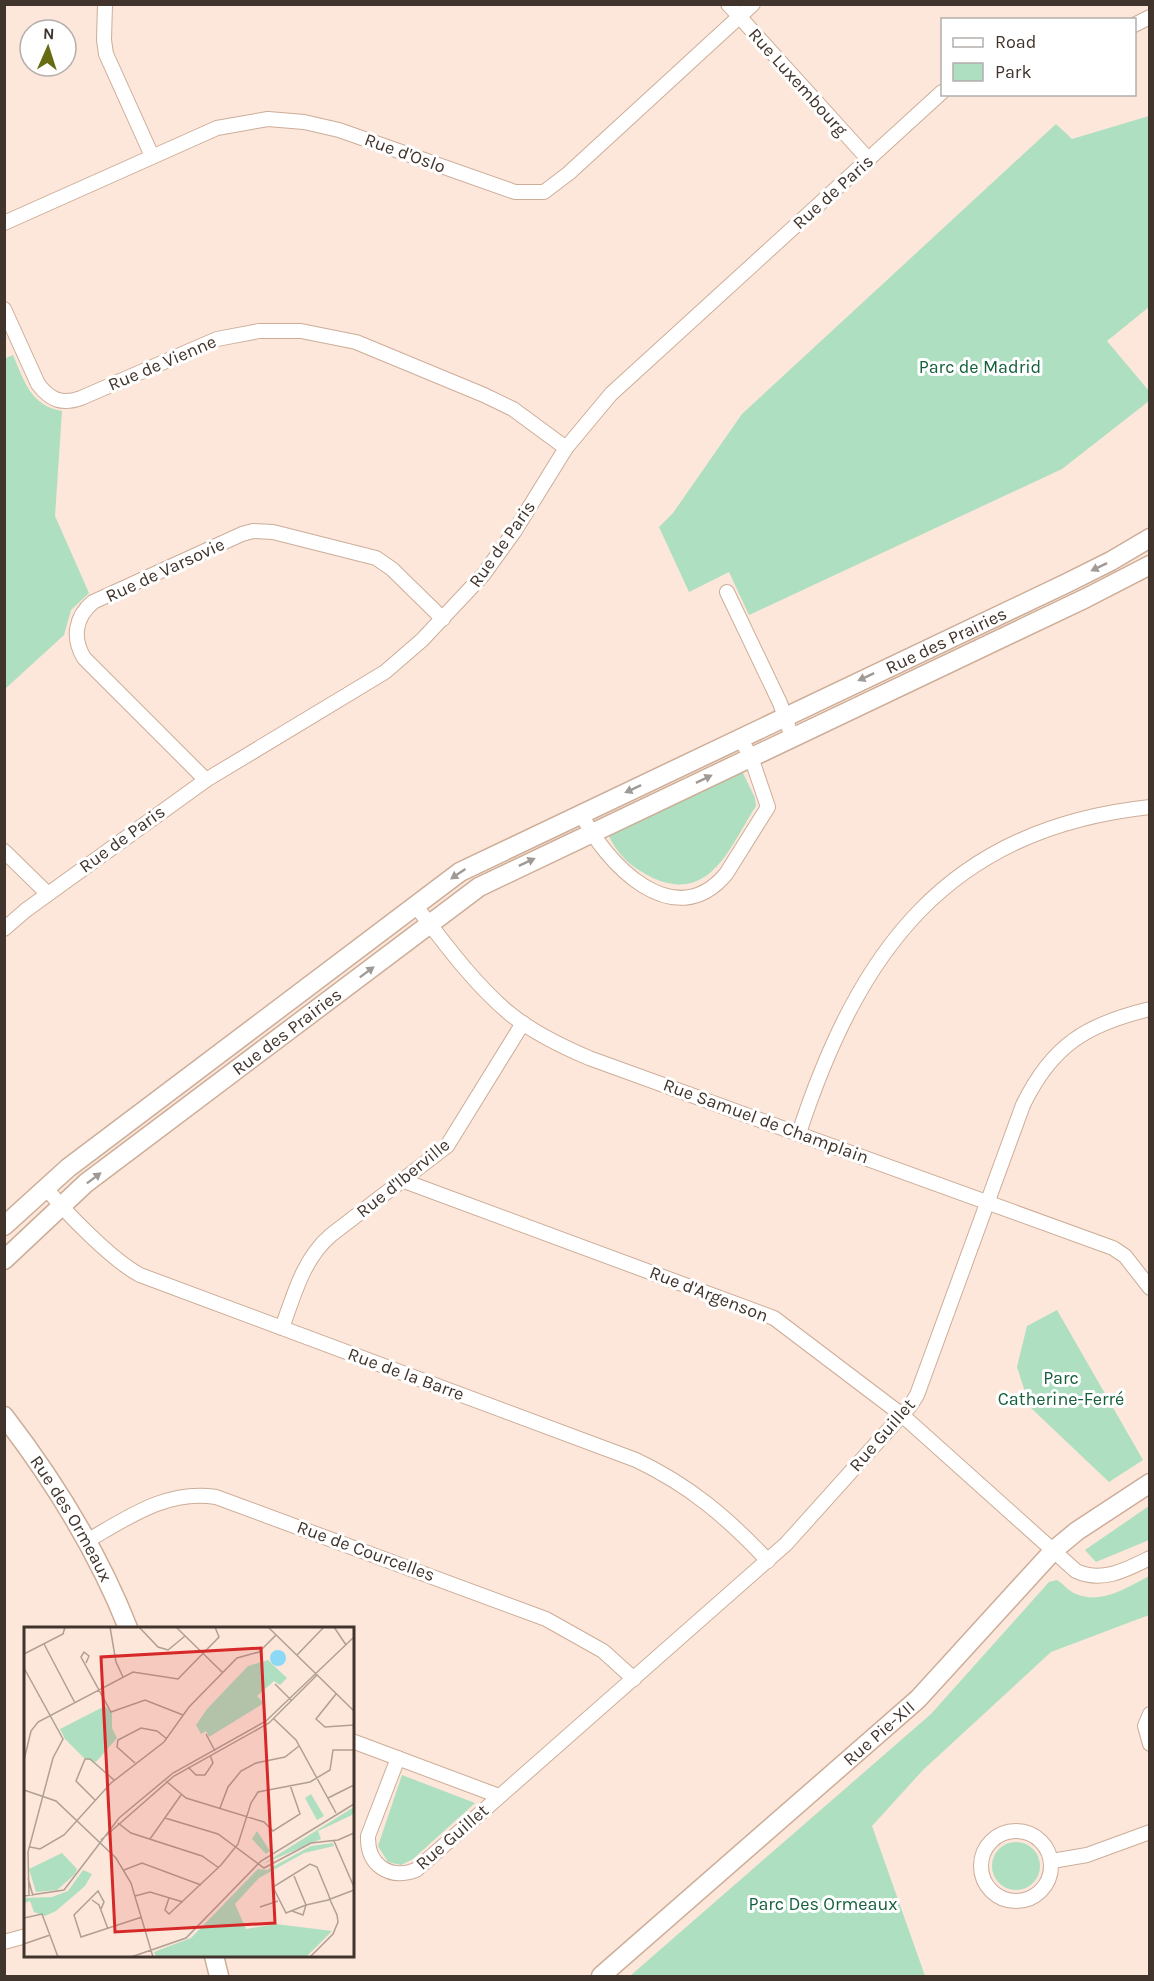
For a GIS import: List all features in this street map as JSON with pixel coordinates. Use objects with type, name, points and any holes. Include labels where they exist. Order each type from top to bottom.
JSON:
[{"type":"street","points":[[105,4],[106,54],[152,156]]},
{"type":"street","name":"Rue Luxembourg","points":[[728,4],[869,160]]},
{"type":"street","name":"Rue d'Oslo","points":[[4,223],[152,156],[228,125],[285,120],[339,130],[515,192],[543,192],[569,173],[753,4]]},
{"type":"street","name":"Rue de Paris","points":[[4,929],[48,894],[206,780],[385,672],[443,619],[483,575],[514,532],[566,448],[596,410],[632,374],[941,93]]},
{"type":"street","name":"Rue de Vienne","points":[[4,309],[38,384],[46,394],[56,400],[68,401],[81,398],[217,339],[259,331],[301,331],[350,340],[483,395],[518,413],[566,448]]},
{"type":"street","name":"Rue de Varsovie","points":[[206,780],[84,658],[77,644],[77,629],[82,614],[93,602],[242,534],[263,530],[376,558],[392,569],[443,619]]},
{"type":"street","name":"Rue des Prairies","points":[[4,1226],[68,1168],[415,905],[475,863],[1067,583],[1149,538]]},
{"type":"street","name":"Rue des Prairies","points":[[4,1260],[86,1183],[494,878],[1086,598],[1149,565]]},
{"type":"street","points":[[727,592],[780,703],[792,736]]},
{"type":"street","points":[[581,813],[591,833],[622,871],[648,889],[676,897],[703,892],[719,883],[726,874],[768,807],[740,737]]},
{"type":"street","points":[[799,1133],[830,1048],[850,1006],[892,940],[926,902],[965,872],[1042,832],[1099,814],[1149,807]]},
{"type":"street","points":[[4,850],[48,894]]},
{"type":"street","name":"Rue Samuel de Champlain","points":[[415,905],[493,999],[523,1023],[589,1058],[988,1201],[1119,1251],[1149,1288]]},
{"type":"street","name":"Rue Guillet","points":[[398,1758],[368,1836],[370,1856],[385,1871],[395,1874],[416,1870],[786,1544],[902,1415],[917,1395],[1023,1104],[1049,1062],[1080,1034],[1109,1020],[1149,1009]]},
{"type":"street","name":"Rue d'Iberville","points":[[282,1328],[304,1271],[316,1251],[331,1235],[438,1155],[455,1138],[523,1023]]},
{"type":"street","name":"Rue d'Argenson","points":[[404,1181],[774,1318],[902,1415],[1076,1571],[1096,1576],[1112,1574],[1149,1558]]},
{"type":"street","name":"Rue de la Barre","points":[[46,1188],[61,1206],[133,1271],[636,1460],[670,1477],[702,1498],[728,1520],[768,1561]]},
{"type":"street","name":"Rue des Ormeaux","points":[[4,1416],[42,1467],[87,1541],[112,1588],[127,1627]]},
{"type":"street","name":"Rue Pie-XII","points":[[601,1977],[918,1699],[1054,1551],[1085,1525],[1149,1484]]},
{"type":"street","name":"Rue de Courcelles","points":[[87,1541],[158,1503],[180,1496],[216,1497],[546,1619],[603,1651],[634,1678]]},
{"type":"street","points":[[1149,1714],[1144,1726],[1149,1744]]},
{"type":"street","name":"Rue Guillet","points":[[354,1742],[499,1796]]},
{"type":"street","points":[[1024,1832],[1033,1835],[1047,1849],[1052,1861],[1052,1873],[1047,1884],[1039,1894],[1028,1900],[1009,1901],[1000,1898],[985,1885],[981,1875],[982,1855],[987,1846],[1004,1833],[1024,1832]]},
{"type":"street","points":[[1052,1861],[1087,1855],[1149,1832]]},
{"type":"street","points":[[4,1942],[24,1937]]},
{"type":"street","points":[[214,1957],[219,1977]]},
{"type":"green space","name":"Parc de Madrid","points":[[1149,116],[1149,307],[1107,341],[1149,391],[1149,401],[1062,469],[749,615],[729,572],[689,592],[659,527],[673,513],[742,414],[1056,124],[1072,139]]},
{"type":"green space","points":[[13,355],[25,383],[36,398],[51,408],[62,411],[55,516],[89,593],[71,610],[64,635],[5,689],[4,359]]},
{"type":"green space","points":[[742,771],[755,798],[756,806],[727,853],[704,877],[690,883],[673,884],[653,878],[626,860],[612,842],[608,834]]},
{"type":"green space","name":"Parc Catherine-Ferré","points":[[1057,1310],[1143,1460],[1109,1482],[1030,1407],[1017,1367],[1027,1326]]},
{"type":"green space","points":[[1149,1506],[1149,1540],[1096,1562],[1085,1550]]},
{"type":"green space","name":"Parc Des Ormeaux","points":[[1149,1576],[1149,1615],[1051,1652],[923,1770],[872,1826],[925,1976],[630,1976],[931,1714],[1049,1582],[1057,1580],[1076,1594],[1095,1597],[1114,1593]]},
{"type":"green space","points":[[402,1775],[475,1803],[413,1859],[401,1865],[388,1862],[378,1846]]},
{"type":"green space","points":[[1011,1842],[1021,1842],[1036,1852],[1040,1866],[1039,1875],[1030,1886],[1021,1890],[1011,1890],[996,1880],[992,1871],[992,1861],[1002,1846]]}]
